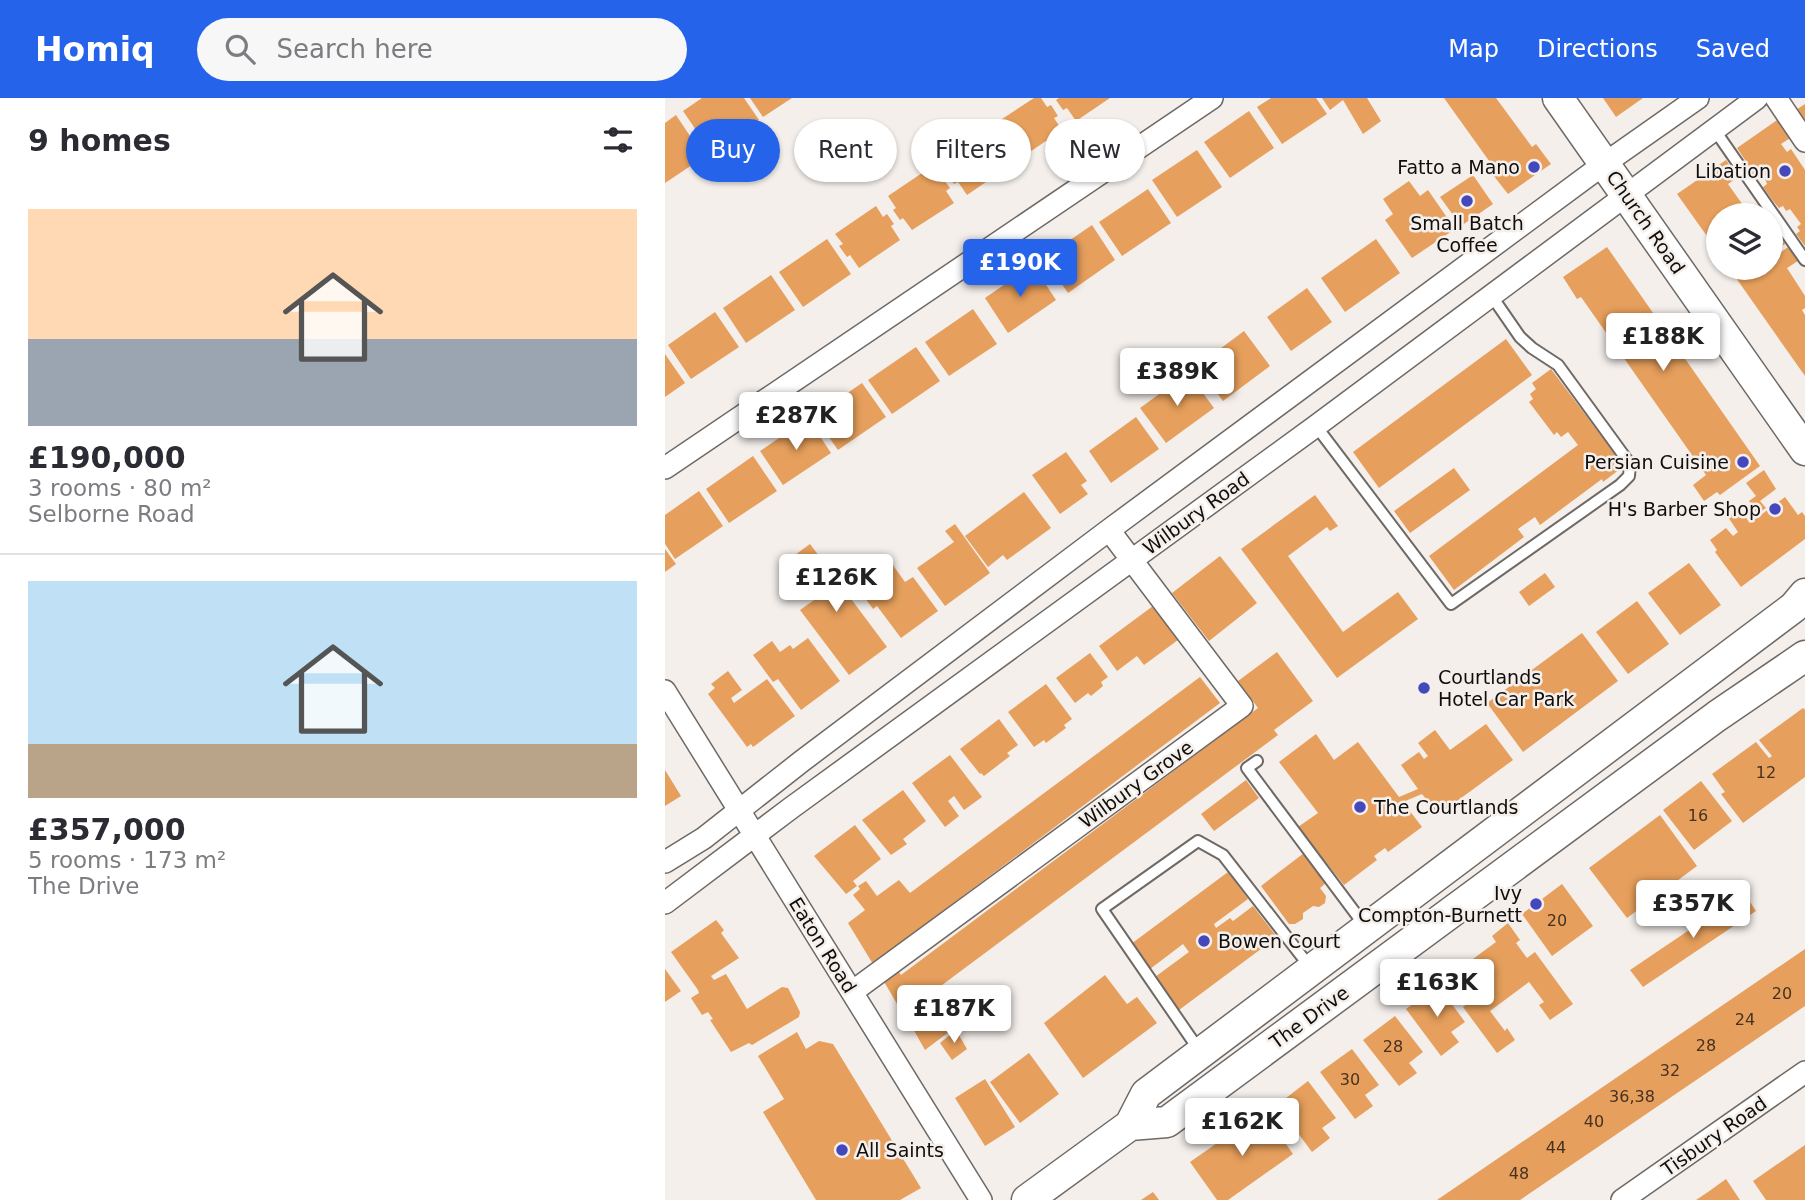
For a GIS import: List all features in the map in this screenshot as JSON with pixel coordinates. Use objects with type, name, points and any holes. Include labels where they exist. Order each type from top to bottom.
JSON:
[{"type":"main road","name":"Church Road","points":[[1558,98],[1805,450]]},
{"type":"main road","name":"The Drive","points":[[1027,1200],[1131,1125],[1146,1094],[1692,682],[1801,603]]},
{"type":"main road","name":"The Drive","points":[[1131,1125],[1167,1122],[1717,716],[1805,656]]},
{"type":"main road","points":[[1692,682],[1717,716]]},
{"type":"street","points":[[665,468],[1212,98]]},
{"type":"street","name":"Wilbury Road","points":[[692,882],[670,859],[704,838],[1109,530],[1604,164],[1698,98]]},
{"type":"street","name":"Wilbury Road","points":[[665,903],[1316,426],[1757,98]]},
{"type":"street","points":[[1776,98],[1805,141]]},
{"type":"street","points":[[1547,207],[1569,237]]},
{"type":"street","name":"Wilbury Grove","points":[[852,992],[1242,706],[1109,530]]},
{"type":"street","name":"Eaton Road","points":[[665,691],[981,1200]]},
{"type":"street","points":[[802,761],[821,787]]},
{"type":"street","name":"Tisbury Road","points":[[1622,1200],[1805,1072]]},
{"type":"lane","points":[[1714,129],[1805,260]]},
{"type":"lane","points":[[1316,426],[1451,604],[1620,485],[1629,476],[1630,464],[1558,365],[1520,337],[1491,295]]},
{"type":"lane","points":[[1258,761],[1247,768],[1367,928]]},
{"type":"lane","points":[[1201,1052],[1102,909],[1198,841],[1223,855],[1312,969]]},
{"type":"building","points":[[702,98],[744,98],[758,119],[688,119],[683,111]]},
{"type":"building","points":[[750,98],[792,98],[763,117]]},
{"type":"building","points":[[1034,98],[1041,98],[1047,107],[1051,105],[1058,116],[1055,119],[1045,119],[1045,142],[1031,151],[1031,119],[1002,119]]},
{"type":"building","points":[[1110,98],[1079,119],[1075,119],[1067,108],[1063,110],[1056,100]]},
{"type":"building","points":[[1271,98],[1316,98],[1327,114],[1282,144],[1257,107]]},
{"type":"building","points":[[1322,98],[1367,98],[1381,121],[1363,134],[1343,100],[1330,110]]},
{"type":"building","points":[[1444,98],[1496,98],[1532,147],[1536,144],[1551,164],[1508,194],[1493,175],[1497,172]]},
{"type":"building","points":[[1603,98],[1643,98],[1616,117]]},
{"type":"building","points":[[1805,104],[1805,129],[1793,112]]},
{"type":"building","points":[[1249,111],[1274,148],[1230,178],[1204,142]]},
{"type":"building","points":[[676,115],[686,130],[686,169],[665,183],[665,123]]},
{"type":"building","points":[[1783,116],[1795,135],[1781,144],[1787,152],[1791,149],[1805,170],[1805,246],[1796,234],[1800,231],[1797,227],[1801,224],[1790,209],[1786,211],[1783,203],[1773,201],[1763,187],[1767,184],[1767,178],[1762,170],[1755,175],[1737,148]]},
{"type":"building","points":[[1197,150],[1222,187],[1177,217],[1152,180]]},
{"type":"building","points":[[1726,160],[1738,177],[1728,184],[1741,203],[1706,203],[1706,235],[1677,194]]},
{"type":"building","name":"Small Batch Coffee","points":[[1473,175],[1493,204],[1461,226],[1440,197]]},
{"type":"building","points":[[911,180],[946,182],[950,188],[946,191],[954,203],[912,230],[903,218],[900,220],[888,196]]},
{"type":"building","points":[[1409,181],[1420,196],[1428,190],[1455,229],[1412,258],[1385,220],[1393,214],[1383,199]]},
{"type":"building","points":[[958,182],[986,182],[967,195]]},
{"type":"building","points":[[1148,189],[1171,223],[1122,256],[1099,222]]},
{"type":"building","points":[[876,206],[883,217],[887,214],[900,240],[859,268],[839,246],[843,244],[835,234]]},
{"type":"building","points":[[1092,225],[1115,260],[1068,293],[1044,258]]},
{"type":"building","points":[[827,239],[851,274],[803,307],[779,272]]},
{"type":"building","points":[[1376,239],[1400,273],[1345,312],[1321,278]]},
{"type":"building","points":[[1607,247],[1760,466],[1720,495],[1717,492],[1704,501],[1693,485],[1706,475],[1581,297],[1577,299],[1563,277]]},
{"type":"building","points":[[1788,247],[1798,261],[1787,268],[1805,296],[1805,308],[1802,310],[1805,315],[1805,376],[1737,280],[1783,280],[1783,251]]},
{"type":"building","points":[[1033,265],[1056,300],[1008,333],[985,298]]},
{"type":"building","points":[[771,275],[795,310],[746,343],[723,308]]},
{"type":"building","points":[[1307,288],[1332,322],[1291,351],[1267,317]]},
{"type":"building","points":[[973,309],[997,344],[949,376],[925,342]]},
{"type":"building","points":[[715,312],[739,347],[691,379],[668,345]]},
{"type":"building","points":[[1244,331],[1270,366],[1223,401],[1197,366]]},
{"type":"building","points":[[1506,339],[1532,375],[1379,488],[1353,452]]},
{"type":"building","points":[[916,347],[940,381],[892,414],[868,380]]},
{"type":"building","points":[[665,354],[685,383],[665,397]]},
{"type":"building","points":[[1551,369],[1624,466],[1540,525],[1535,517],[1518,529],[1524,537],[1454,590],[1429,556],[1578,445],[1568,432],[1561,437],[1557,432],[1554,435],[1529,402],[1533,399],[1530,394],[1536,389],[1532,383]]},
{"type":"building","points":[[1188,373],[1214,408],[1166,443],[1140,408]]},
{"type":"building","points":[[862,383],[886,417],[838,450],[814,416]]},
{"type":"building","points":[[1136,417],[1159,449],[1111,483],[1089,451]]},
{"type":"building","points":[[808,418],[831,453],[783,485],[760,451]]},
{"type":"building","points":[[1066,452],[1087,481],[1081,485],[1088,494],[1060,514],[1032,475]]},
{"type":"building","points":[[753,456],[777,491],[729,523],[706,489]]},
{"type":"building","points":[[1454,468],[1470,490],[1410,533],[1394,511]]},
{"type":"building","points":[[1764,470],[1776,489],[1760,501],[1766,508],[1757,514],[1749,501],[1756,496],[1746,483]]},
{"type":"building","points":[[699,491],[723,526],[675,559],[665,544],[665,515]]},
{"type":"building","points":[[1024,492],[1051,528],[1007,560],[1003,555],[988,567],[965,536]]},
{"type":"building","points":[[1315,495],[1338,526],[1330,531],[1327,527],[1288,556],[1343,632],[1398,592],[1418,619],[1337,678],[1241,549]]},
{"type":"building","points":[[1785,497],[1798,515],[1802,512],[1805,516],[1805,539],[1741,587],[1715,552],[1717,550],[1710,540],[1726,528],[1733,536],[1738,532],[1728,517],[1739,508],[1750,523]]},
{"type":"building","points":[[955,524],[990,573],[945,606],[917,568],[954,542],[945,531]]},
{"type":"building","points":[[810,544],[887,647],[849,675],[800,610],[817,598],[788,560]]},
{"type":"building","points":[[665,549],[676,564],[665,572]]},
{"type":"building","points":[[1220,556],[1257,603],[1209,641],[1172,593]]},
{"type":"building","points":[[890,561],[905,582],[913,577],[938,611],[901,638],[877,606],[873,609],[851,579],[864,569],[870,576]]},
{"type":"building","points":[[1689,563],[1721,605],[1680,635],[1648,593]]},
{"type":"building","points":[[1545,573],[1555,587],[1529,606],[1519,592]]},
{"type":"building","points":[[1637,601],[1669,644],[1628,674],[1596,632]]},
{"type":"building","points":[[1157,603],[1182,637],[1144,665],[1137,656],[1117,671],[1099,646]]},
{"type":"building","points":[[1582,633],[1618,681],[1523,752],[1487,703]]},
{"type":"building","points":[[808,638],[840,681],[801,710],[778,679],[773,682],[753,655],[772,641],[780,652],[790,645],[793,649]]},
{"type":"building","points":[[1277,652],[1313,701],[1274,730],[1278,735],[903,1014],[883,980],[897,969],[901,975],[1258,708],[1238,681]]},
{"type":"building","points":[[1090,653],[1108,677],[1101,682],[1103,686],[1091,696],[1088,693],[1075,703],[1056,678]]},
{"type":"building","points":[[728,671],[742,690],[731,698],[734,703],[767,679],[795,716],[753,747],[751,744],[747,747],[708,694],[715,688],[711,684]]},
{"type":"building","points":[[1200,677],[1220,703],[887,953],[876,969],[848,923],[865,910],[853,895],[860,889],[858,886],[866,881],[877,896],[899,880],[910,893]]},
{"type":"building","points":[[1046,684],[1072,719],[1064,725],[1066,728],[1046,743],[1044,740],[1034,747],[1008,712]]},
{"type":"building","points":[[1803,708],[1805,777],[1743,823],[1721,794],[1725,792],[1712,774],[1756,742],[1769,758],[1772,756],[1759,740]]},
{"type":"building","points":[[999,719],[1018,745],[1007,753],[1010,756],[984,776],[960,749]]},
{"type":"building","name":"The Courtlands","points":[[1486,724],[1513,760],[1438,815],[1422,794],[1403,802],[1422,827],[1388,852],[1385,848],[1374,856],[1377,860],[1344,885],[1298,827],[1318,813],[1279,762],[1316,734],[1334,760],[1358,742],[1399,797],[1418,789],[1401,765],[1419,752],[1424,759],[1428,756],[1418,743],[1435,730],[1450,750]]},
{"type":"building","points":[[950,755],[982,797],[964,810],[954,796],[948,801],[959,816],[945,827],[912,783]]},
{"type":"building","points":[[665,770],[681,796],[665,806]]},
{"type":"building","points":[[1246,780],[1259,798],[1214,831],[1201,814]]},
{"type":"building","points":[[1701,781],[1732,821],[1694,850],[1663,810]]},
{"type":"building","points":[[903,790],[926,821],[903,839],[907,844],[891,855],[862,820]]},
{"type":"building","points":[[1660,815],[1697,866],[1627,918],[1589,868]]},
{"type":"building","points":[[855,825],[881,859],[853,881],[857,886],[846,894],[814,856]]},
{"type":"building","points":[[1304,853],[1326,883],[1320,888],[1326,896],[1325,903],[1319,907],[1313,906],[1303,913],[1303,919],[1289,924],[1261,886]]},
{"type":"building","name":"Bowen Court","points":[[1228,872],[1248,899],[1214,924],[1216,928],[1230,918],[1233,921],[1253,906],[1277,937],[1179,1010],[1155,977],[1189,952],[1183,944],[1150,969],[1131,944]]},
{"type":"building","points":[[1562,884],[1593,926],[1552,956],[1522,914]]},
{"type":"building","points":[[1744,893],[1756,911],[1643,987],[1630,970]]},
{"type":"building","points":[[716,920],[724,930],[721,933],[739,958],[711,976],[714,980],[726,974],[747,1009],[782,987],[788,988],[800,1012],[799,1017],[752,1045],[749,1043],[731,1052],[710,1020],[713,1019],[708,1012],[702,1015],[691,998],[699,993],[698,990],[671,952]]},
{"type":"building","points":[[1508,923],[1520,940],[1516,943],[1527,958],[1535,952],[1573,1004],[1550,1020],[1539,1005],[1544,1002],[1529,982],[1490,1011],[1515,1040],[1497,1053],[1463,1007],[1471,1001],[1465,993],[1461,996],[1447,978],[1496,942],[1492,936]]},
{"type":"building","points":[[1805,949],[1805,1006],[1520,1200],[1437,1200]]},
{"type":"building","points":[[665,969],[681,991],[665,1002]]},
{"type":"building","points":[[1105,975],[1127,1004],[1137,997],[1157,1023],[1083,1078],[1044,1023]]},
{"type":"building","points":[[1438,985],[1465,1022],[1451,1032],[1459,1042],[1441,1056],[1406,1009]]},
{"type":"building","points":[[940,1006],[954,1028],[925,1050],[912,1027]]},
{"type":"building","points":[[1395,1016],[1423,1052],[1409,1063],[1417,1073],[1399,1086],[1363,1040]]},
{"type":"building","points":[[956,1030],[967,1049],[952,1060],[940,1043]]},
{"type":"building","name":"All Saints","points":[[797,1032],[806,1049],[819,1041],[833,1044],[921,1188],[900,1200],[816,1200],[763,1112],[784,1099],[758,1056]]},
{"type":"building","points":[[1352,1049],[1379,1085],[1365,1095],[1373,1106],[1355,1119],[1320,1072]]},
{"type":"building","points":[[1029,1053],[1059,1094],[1020,1123],[990,1082]]},
{"type":"building","points":[[985,1079],[1015,1127],[985,1146],[955,1098]]},
{"type":"building","points":[[1308,1081],[1336,1118],[1322,1128],[1330,1138],[1312,1152],[1277,1105]]},
{"type":"building","points":[[1263,1111],[1293,1154],[1228,1200],[1217,1200],[1190,1162]]},
{"type":"building","points":[[1805,1145],[1805,1200],[1766,1200],[1753,1181]]},
{"type":"building","points":[[1726,1179],[1740,1200],[1696,1200],[1708,1192]]},
{"type":"building","points":[[1153,1192],[1159,1200],[1141,1200]]},
{"type":"place","name":"Fatto a Mano","points":[[1534,167]]},
{"type":"place","name":"Libation","points":[[1785,171]]},
{"type":"place","name":"Small Batch Coffee","points":[[1467,201]]},
{"type":"place","name":"Persian Cuisine","points":[[1743,462]]},
{"type":"place","name":"H's Barber Shop","points":[[1775,509]]},
{"type":"place","name":"Courtlands Hotel Car Park","points":[[1424,688]]},
{"type":"place","name":"The Courtlands","points":[[1360,807]]},
{"type":"place","name":"Ivy Compton-Burnett","points":[[1536,904]]},
{"type":"place","name":"Bowen Court","points":[[1204,941]]},
{"type":"place","name":"All Saints","points":[[842,1150]]}]
